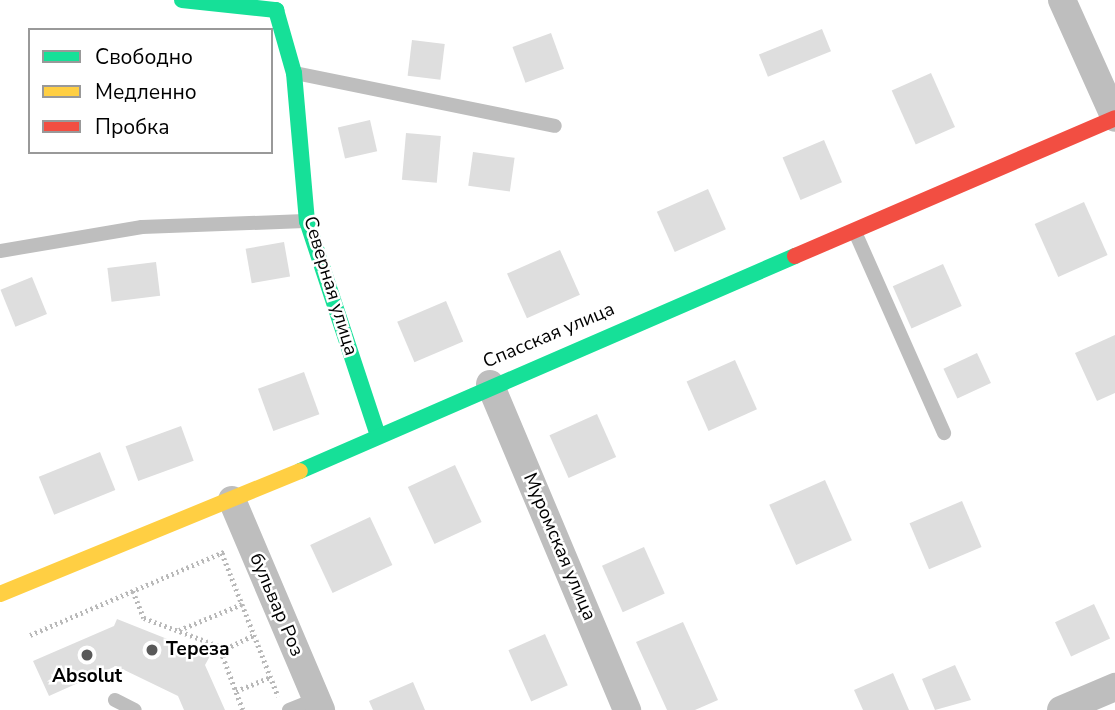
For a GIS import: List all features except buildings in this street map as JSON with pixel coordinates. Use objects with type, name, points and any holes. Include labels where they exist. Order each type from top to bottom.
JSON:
[{"type":"street","name":"Северная улица","points":[[182,0],[275,5],[294,73],[307,221],[378,436]]},
{"type":"street","points":[[1062,0],[1115,118]]},
{"type":"street","name":"Спасская улица","points":[[0,594],[232,500],[490,384],[853,227],[1115,118]]},
{"type":"street","name":"Муромская улица","points":[[490,384],[627,710]]},
{"type":"street","name":"бульвар Роз","points":[[232,500],[318,705]]},
{"type":"street","points":[[1061,710],[1115,687]]},
{"type":"lane","points":[[294,73],[555,126]]},
{"type":"lane","points":[[0,251],[142,227],[307,221]]},
{"type":"lane","points":[[853,227],[944,433]]},
{"type":"lane","points":[[115,700],[135,710]]},
{"type":"lane","points":[[285,706],[318,705]]},
{"type":"path","points":[[30,635],[250,542]]},
{"type":"path","points":[[222,553],[285,706]]},
{"type":"path","points":[[133,591],[144,618],[179,630],[221,651],[243,710]]},
{"type":"path","points":[[179,630],[242,604]]},
{"type":"path","points":[[221,651],[254,635]]},
{"type":"path","points":[[236,691],[271,677]]},
{"type":"traffic: fast","points":[[182,0],[276,10],[294,73],[307,221],[378,436]]},
{"type":"traffic: fast","points":[[300,471],[795,256]]},
{"type":"traffic: slow","points":[[0,594],[300,471]]},
{"type":"traffic: jam","points":[[795,256],[1115,118]]},
{"type":"place","name":"Тереза","points":[[152,650]]},
{"type":"place","name":"Absolut","points":[[87,655]]}]
